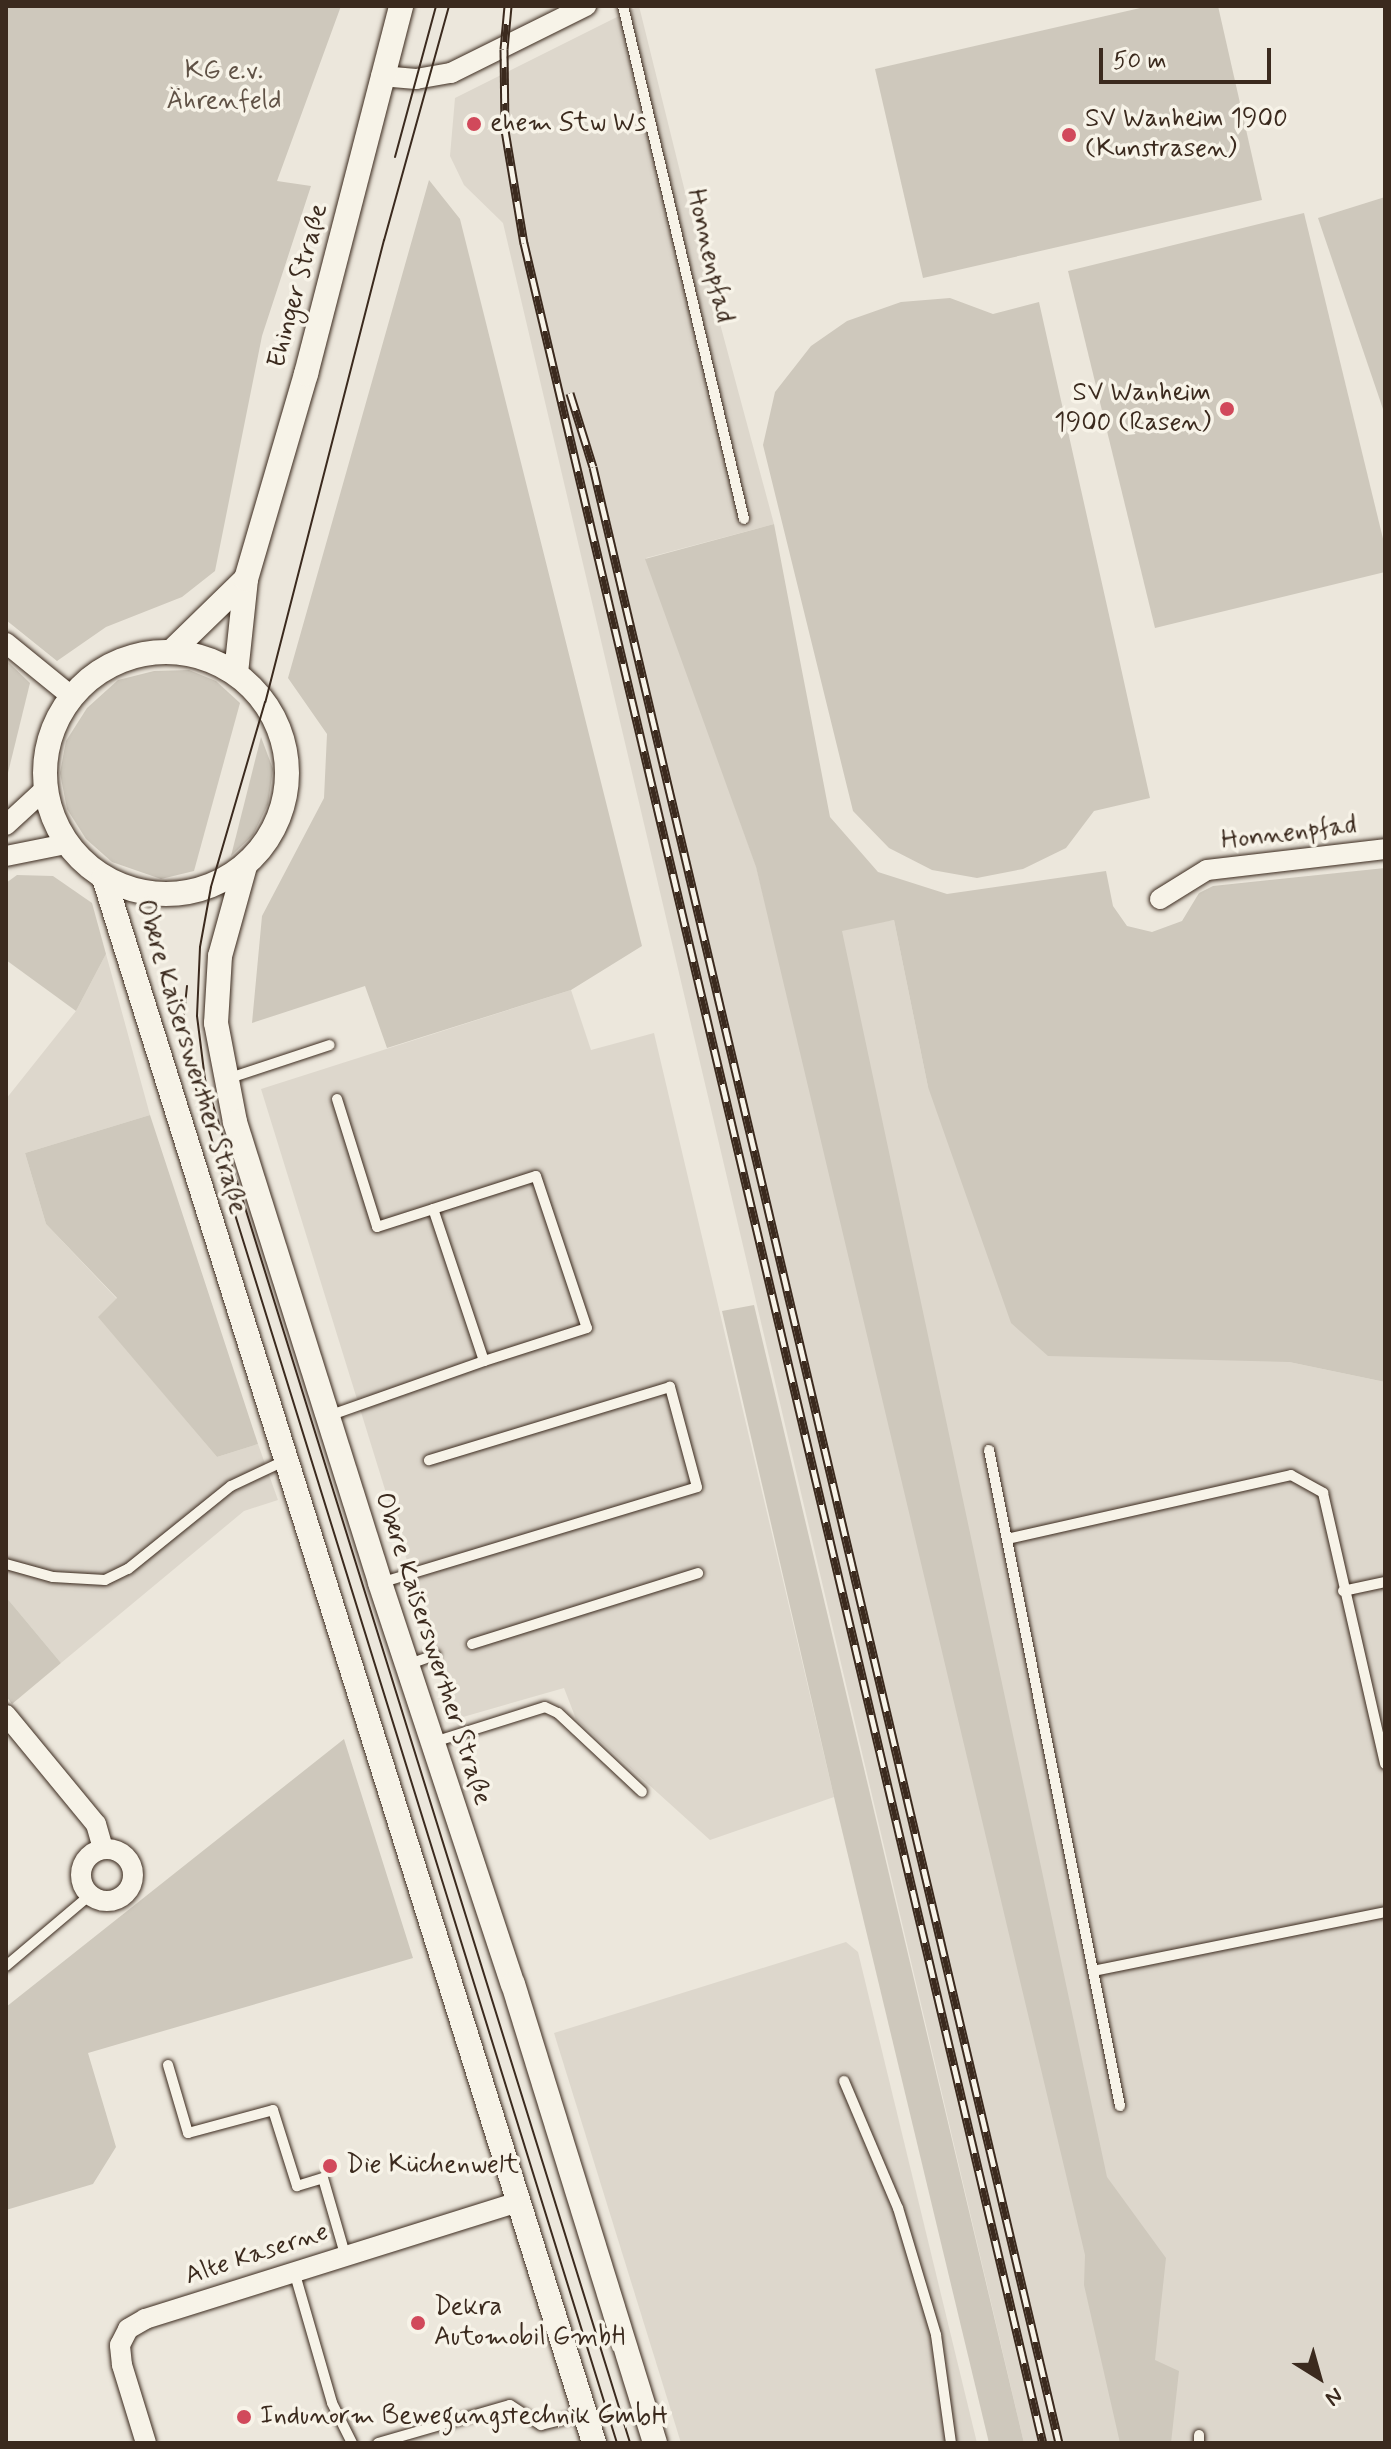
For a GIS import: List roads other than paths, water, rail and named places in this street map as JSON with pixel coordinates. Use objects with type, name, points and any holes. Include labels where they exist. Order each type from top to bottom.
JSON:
[{"type":"street","name":"Ehinger Straße","points":[[236,673],[246,579],[306,374],[401,6]]},
{"type":"street","points":[[381,76],[416,79],[451,73],[586,6]]},
{"type":"street","name":"Ehinger Straße","points":[[172,651],[246,579]]},
{"type":"street","points":[[6,643],[71,696]]},
{"type":"street","points":[[172,651],[206,657],[236,673],[265,702],[282,734],[288,770],[279,817],[269,838],[245,866],[211,887],[167,895],[134,891],[104,878],[66,844],[52,817],[45,789],[45,756],[54,724],[71,696],[105,667],[138,654],[172,651]]},
{"type":"street","points":[[6,825],[45,789]]},
{"type":"street","points":[[6,856],[66,844]]},
{"type":"street","name":"Honnenpfad","points":[[1160,899],[1207,870],[1385,849]]},
{"type":"street","name":"Obere Kaiserswerther Straße","points":[[245,866],[220,956],[216,1023],[225,1080],[380,1583],[513,1984],[655,2443]]},
{"type":"street","name":"Obere Kaiserswerther Straße","points":[[104,878],[594,2443]]},
{"type":"street","points":[[6,1715],[96,1824],[103,1849]]},
{"type":"street","points":[[103,1849],[112,1849],[126,1858],[132,1882],[122,1896],[106,1901],[90,1895],[81,1881],[83,1864],[103,1849]]},
{"type":"street","name":"Alte Kaserne","points":[[146,2443],[122,2365],[120,2345],[128,2329],[145,2319],[345,2254],[519,2202]]},
{"type":"lane","name":"Honnenpfad","points":[[623,6],[744,519]]},
{"type":"lane","points":[[225,1080],[330,1045]]},
{"type":"lane","points":[[328,1416],[587,1328],[536,1176],[377,1227],[337,1099]]},
{"type":"lane","points":[[433,1209],[484,1361]]},
{"type":"lane","points":[[380,1583],[697,1487],[670,1387],[429,1460]]},
{"type":"lane","points":[[989,1450],[1120,2106]]},
{"type":"lane","points":[[6,1564],[53,1577],[105,1580],[128,1569],[231,1486],[286,1460]]},
{"type":"lane","points":[[1007,1539],[1291,1475],[1323,1493],[1343,1591],[1379,1720],[1385,1764]]},
{"type":"lane","points":[[472,1644],[698,1573]]},
{"type":"lane","points":[[1343,1591],[1385,1582]]},
{"type":"lane","points":[[407,1665],[435,1655]]},
{"type":"lane","points":[[432,1742],[545,1707],[558,1713],[642,1792]]},
{"type":"lane","points":[[6,1966],[90,1895]]},
{"type":"lane","points":[[1093,1971],[1385,1912]]},
{"type":"lane","points":[[168,2065],[188,2133],[273,2110],[297,2186],[323,2178],[345,2254]]},
{"type":"lane","points":[[844,2081],[907,2236],[936,2335],[951,2443]]},
{"type":"lane","points":[[294,2271],[332,2403],[352,2443]]},
{"type":"lane","points":[[378,2443],[510,2405],[541,2425],[585,2414]]},
{"type":"tram line","points":[[395,157],[436,6]]},
{"type":"tram line","points":[[449,6],[384,240],[265,702],[211,887],[200,947],[197,1016],[205,1079],[630,2443]]},
{"type":"tram line","points":[[187,986],[184,1017],[189,1049]]},
{"type":"tram line","points":[[196,1089],[617,2443]]},
{"type":"railway","points":[[508,6],[504,49],[505,130],[524,243],[1043,2443]]},
{"type":"railway","points":[[570,393],[593,467],[1059,2443]]},
{"type":"place","name":"ehem Stw Ws","points":[[474,124]]},
{"type":"place","name":"SV Wanheim 1900 (Kunstrasen)","points":[[1069,135]]},
{"type":"place","name":"SV Wanheim 1900 (Rasen)","points":[[1227,409]]},
{"type":"place","name":"Die Küchenwelt","points":[[330,2166]]},
{"type":"place","name":"Dekra Automobil GmbH","points":[[418,2323]]},
{"type":"place","name":"Indunorm Bewegungstechnik GmbH","points":[[244,2417]]},
{"type":"park label","name":"KG e.v. Ährenfeld","points":[[224,87]]}]
